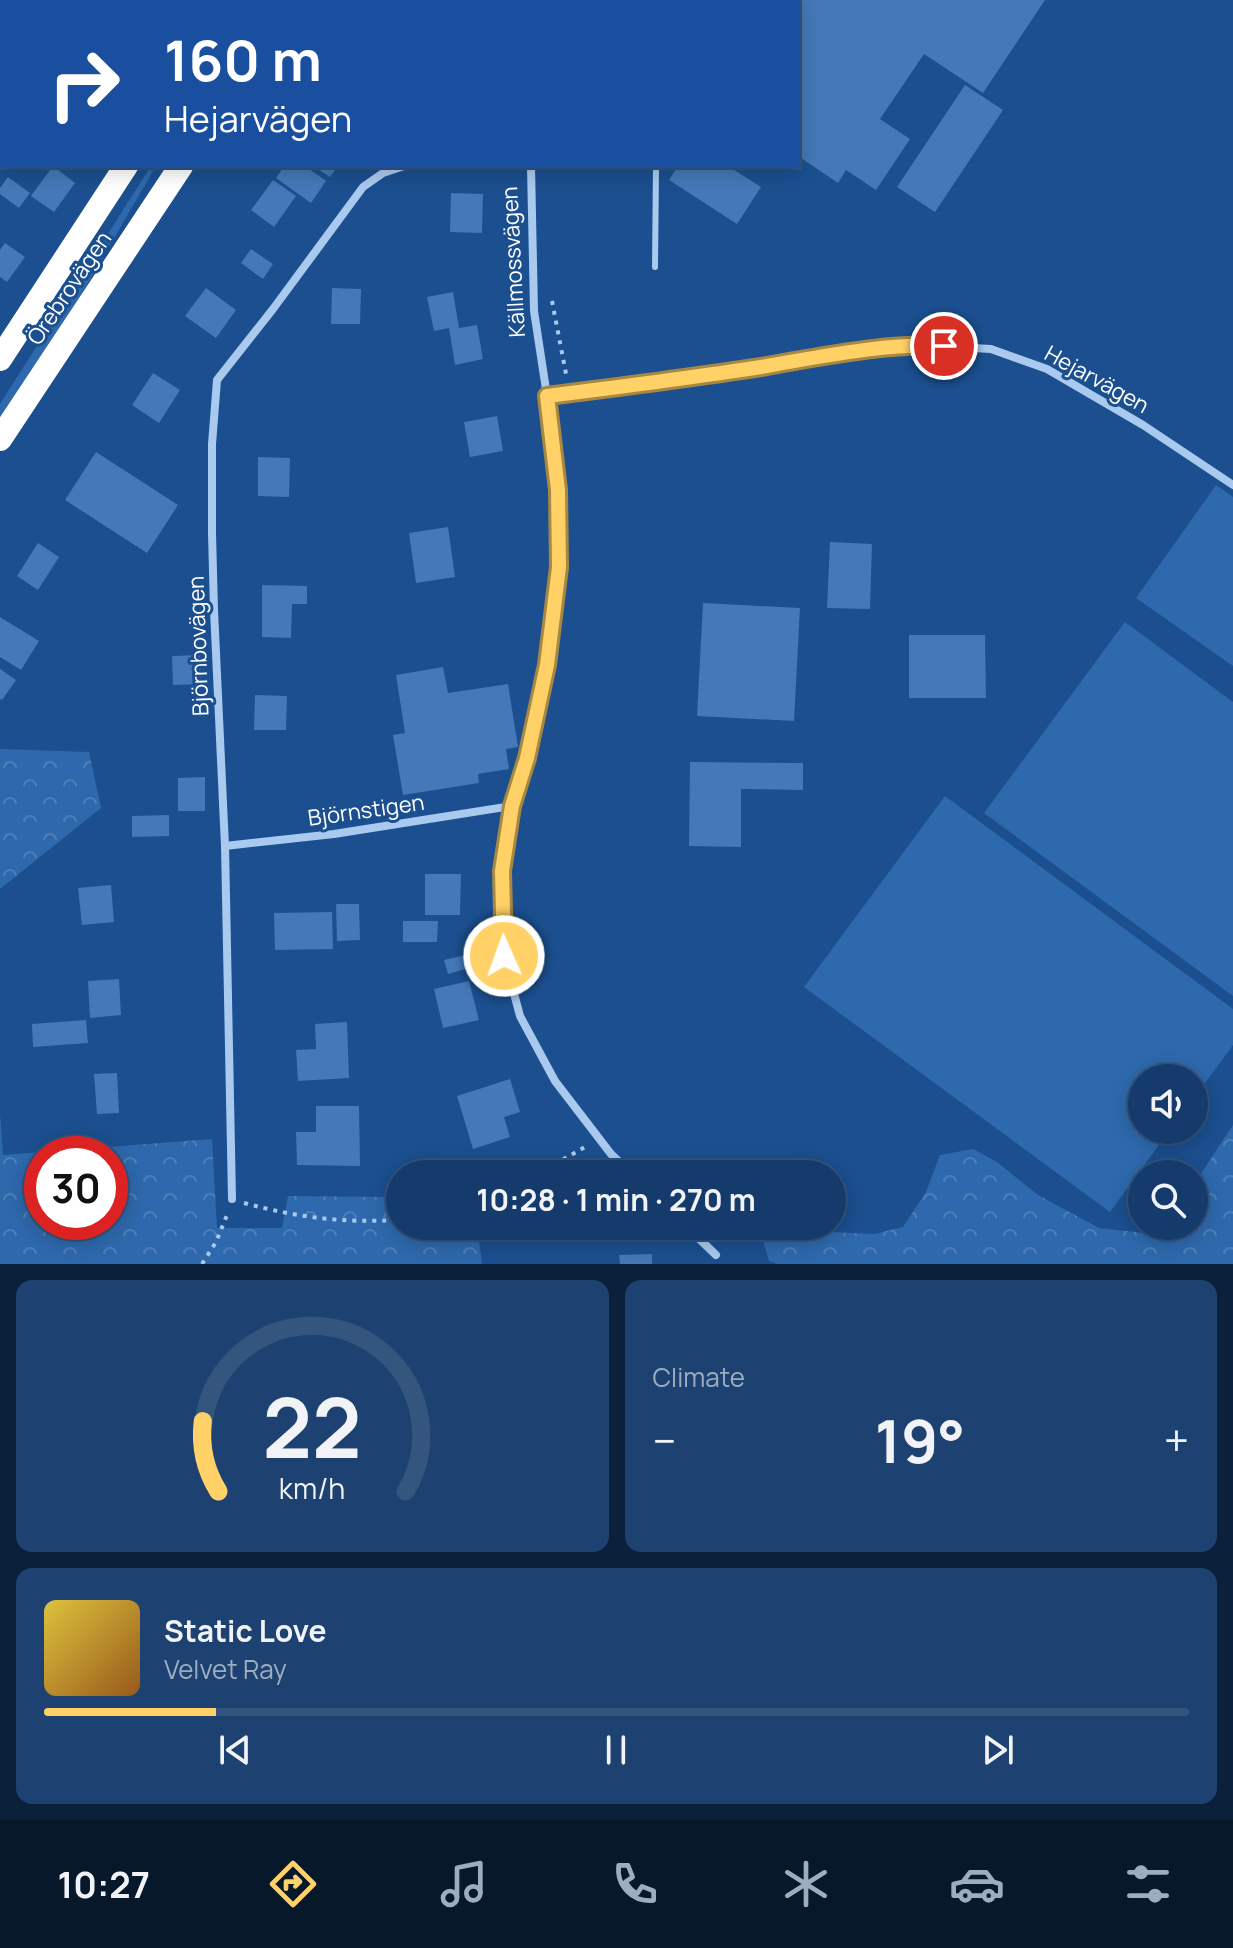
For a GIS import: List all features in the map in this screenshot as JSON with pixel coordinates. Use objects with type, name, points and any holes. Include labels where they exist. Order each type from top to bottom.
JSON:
[{"type":"highway","name":"Örebrovägen","points":[[0,359],[125,168]]},
{"type":"highway","name":"Örebrovägen","points":[[0,439],[180,168]]},
{"type":"street","name":"Björnbovägen","points":[[232,1199],[225,846],[213,549],[212,444],[217,380],[363,187],[383,173],[398,168]]},
{"type":"street","name":"Källmossvägen","points":[[531,168],[534,311],[558,490],[559,567],[547,665],[527,758],[512,806],[502,871],[504,956],[520,1016],[555,1081],[617,1160]]},
{"type":"street","name":"Hejarvägen","points":[[547,396],[920,345],[991,349],[1047,369],[1143,425],[1233,485]]},
{"type":"street","name":"Björnstigen","points":[[225,846],[334,834],[512,806]]},
{"type":"street","points":[[700,1240],[716,1255]]},
{"type":"lane","points":[[655,267],[656,168]]},
{"type":"path","points":[[551,293],[571,393]]},
{"type":"path","points":[[562,1160],[600,1139]]},
{"type":"path","points":[[202,1264],[216,1242],[232,1199],[296,1216],[330,1220],[386,1220]]},
{"type":"green space","points":[[150,168],[155,168],[52,345],[0,425],[0,404]]},
{"type":"green space","points":[[1216,485],[1233,497],[1233,666],[1136,598]]},
{"type":"green space","points":[[1125,622],[1233,702],[1233,996],[984,813]]},
{"type":"green space","points":[[0,749],[89,752],[101,808],[0,889]]},
{"type":"green space","points":[[945,796],[1233,1009],[1233,1045],[1208,1079],[1208,1064],[1128,1064],[1128,1144],[1160,1144],[1148,1160],[1128,1160],[1128,1187],[1110,1212],[804,987]]},
{"type":"green space","points":[[0,1113],[3,1155],[24,1153],[24,1240],[128,1240],[128,1145],[212,1139],[217,1228],[282,1228],[288,1196],[386,1196],[386,1240],[479,1240],[482,1264],[0,1264]]},
{"type":"green space","points":[[1233,1125],[1233,1264],[778,1264],[769,1261],[763,1240],[846,1240],[846,1233],[874,1234],[903,1227],[926,1192],[940,1155],[973,1149],[997,1162],[1038,1195],[1099,1228],[1128,1231],[1128,1240],[1208,1240],[1208,1163]]},
{"type":"building","points":[[800,0],[1045,0],[983,93],[924,54],[880,119],[910,139],[876,190],[846,170],[838,183],[800,157]]},
{"type":"building","points":[[965,85],[1003,110],[935,212],[897,187]]},
{"type":"building","points":[[52,168],[75,183],[54,212],[31,196]]},
{"type":"building","points":[[283,168],[308,168],[326,181],[311,203],[276,178]]},
{"type":"building","points":[[316,168],[337,168],[330,177]]},
{"type":"building","points":[[677,168],[731,168],[761,187],[737,224],[669,180]]},
{"type":"building","points":[[8,177],[30,193],[19,208],[0,194],[0,188]]},
{"type":"building","points":[[273,180],[296,196],[274,227],[251,210]]},
{"type":"building","points":[[451,193],[483,194],[482,233],[450,232]]},
{"type":"building","points":[[5,243],[25,257],[7,282],[0,277],[0,250]]},
{"type":"building","points":[[251,249],[273,264],[263,279],[241,263]]},
{"type":"building","points":[[206,288],[236,310],[216,338],[185,316]]},
{"type":"building","points":[[332,288],[361,289],[360,324],[331,324]]},
{"type":"building","points":[[453,292],[459,328],[477,325],[483,359],[455,365],[449,328],[434,331],[427,297]]},
{"type":"building","points":[[153,373],[180,390],[159,423],[132,405]]},
{"type":"building","points":[[497,416],[503,451],[470,457],[464,422]]},
{"type":"building","points":[[96,452],[178,505],[147,553],[65,500]]},
{"type":"building","points":[[258,457],[290,458],[289,497],[258,496]]},
{"type":"building","points":[[448,527],[455,577],[416,583],[409,533]]},
{"type":"building","points":[[830,542],[872,544],[870,609],[827,608]]},
{"type":"building","points":[[38,543],[59,557],[38,590],[17,576]]},
{"type":"building","points":[[262,585],[307,586],[307,604],[292,604],[291,638],[262,637]]},
{"type":"building","points":[[703,603],[800,608],[794,721],[697,716]]},
{"type":"building","points":[[0,617],[39,641],[21,670],[0,657]]},
{"type":"building","points":[[909,635],[985,635],[986,698],[909,698]]},
{"type":"building","points":[[200,655],[202,684],[173,685],[172,656]]},
{"type":"building","points":[[443,667],[448,693],[508,684],[518,747],[506,749],[509,769],[478,774],[479,783],[403,795],[393,735],[405,733],[396,675]]},
{"type":"building","points":[[0,669],[16,680],[2,700],[0,699]]},
{"type":"building","points":[[255,695],[287,696],[286,730],[254,730]]},
{"type":"building","points":[[690,762],[803,763],[803,790],[741,789],[741,847],[689,846]]},
{"type":"building","points":[[205,777],[205,811],[178,811],[178,778]]},
{"type":"building","points":[[169,815],[169,836],[132,837],[132,816]]},
{"type":"building","points":[[425,874],[461,874],[460,915],[425,915]]},
{"type":"building","points":[[111,885],[114,922],[82,925],[78,888]]},
{"type":"building","points":[[336,904],[359,904],[360,940],[337,941]]},
{"type":"building","points":[[332,912],[333,949],[275,950],[274,913]]},
{"type":"building","points":[[403,921],[438,921],[437,942],[403,942]]},
{"type":"building","points":[[470,954],[473,967],[448,974],[444,960]]},
{"type":"building","points":[[119,979],[121,1015],[90,1018],[88,981]]},
{"type":"building","points":[[469,981],[479,1020],[443,1028],[434,989]]},
{"type":"building","points":[[86,1020],[88,1043],[33,1047],[32,1024]]},
{"type":"building","points":[[347,1022],[349,1078],[298,1081],[296,1050],[316,1049],[315,1024]]},
{"type":"building","points":[[117,1073],[119,1113],[97,1114],[94,1074]]},
{"type":"building","points":[[510,1079],[520,1112],[504,1117],[510,1137],[473,1149],[457,1096]]},
{"type":"building","points":[[316,1106],[359,1106],[360,1166],[297,1165],[296,1132],[316,1132]]},
{"type":"building","points":[[652,1254],[652,1264],[620,1264],[619,1255]]},
{"type":"route","points":[[504,956],[502,871],[512,806],[527,758],[547,665],[559,567],[558,490],[547,396],[831,355],[920,345],[944,346]]}]
